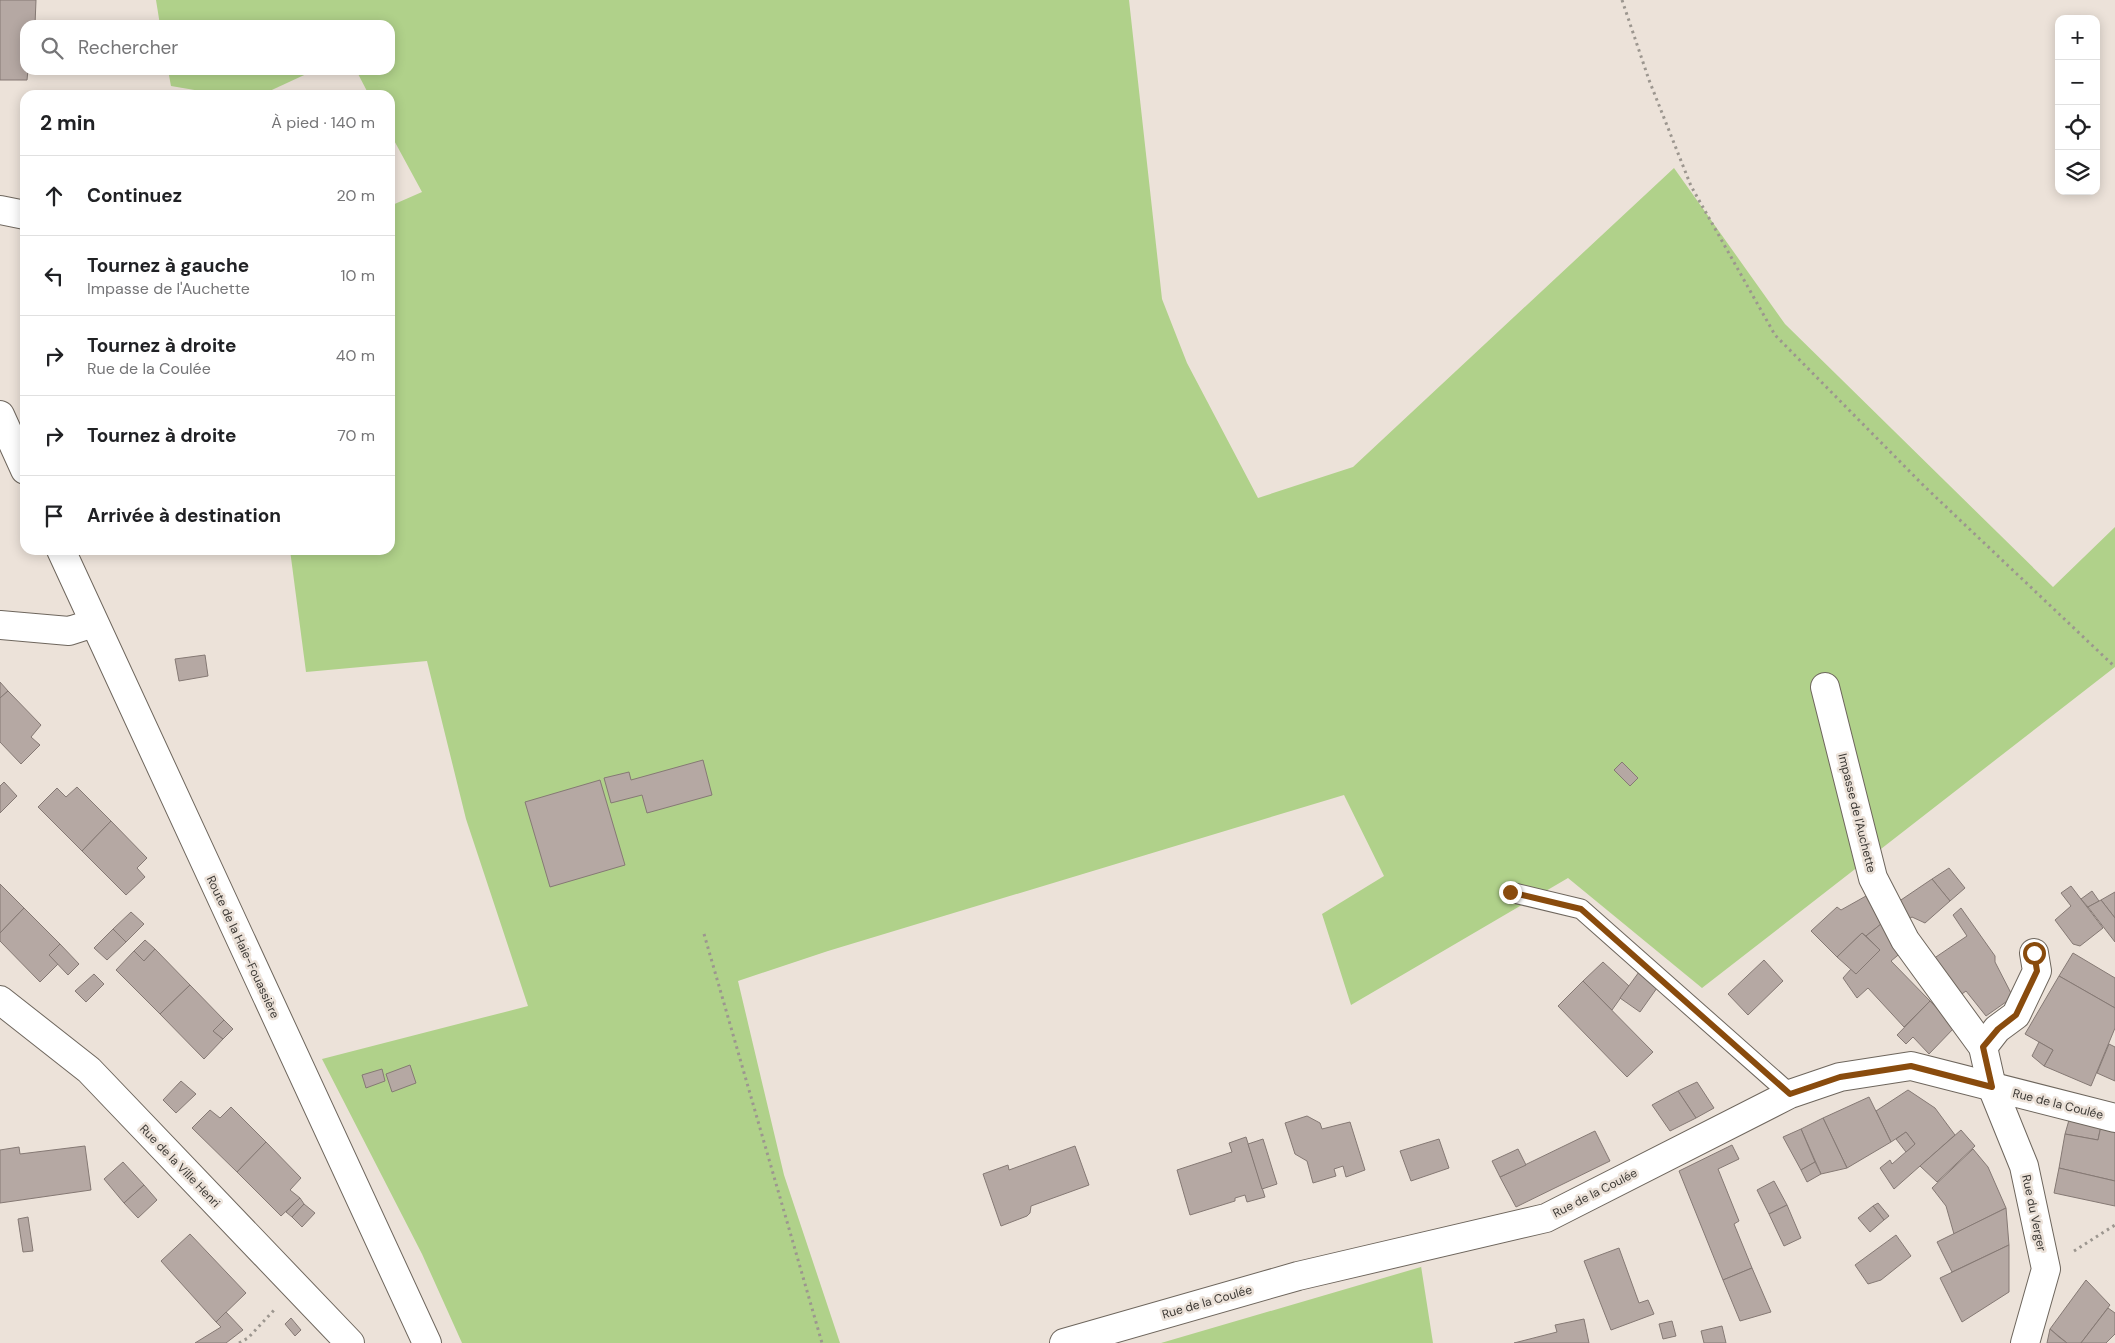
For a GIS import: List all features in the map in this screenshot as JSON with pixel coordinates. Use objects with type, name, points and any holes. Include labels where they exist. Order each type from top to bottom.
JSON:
[{"type":"street","points":[[0,210],[20,214]]},
{"type":"street","points":[[0,415],[20,459]]},
{"type":"street","name":"Route de la Haie-Fouassière","points":[[63,555],[427,1343]]},
{"type":"street","points":[[0,625],[70,631],[94,623]]},
{"type":"street","name":"Impasse de l'Auchette","points":[[1825,687],[1873,878],[1905,940],[1983,1047],[1992,1087]]},
{"type":"street","points":[[1983,1047],[1998,1029],[2016,1015],[2037,971],[2034,953]]},
{"type":"street","name":"Rue de la Ville Henri","points":[[0,1000],[88,1070],[350,1343]]},
{"type":"street","name":"Rue de la Coulée","points":[[1064,1343],[1298,1276],[1546,1218],[1790,1094],[1840,1077],[1911,1066],[2115,1118]]},
{"type":"street","name":"Rue du Verger","points":[[1992,1087],[2024,1166],[2046,1269],[2025,1343]]},
{"type":"lane","points":[[1510,892],[1581,909],[1790,1094]]},
{"type":"path","points":[[1622,0],[1650,80],[1691,186],[1775,335],[1924,486],[2115,667]]},
{"type":"path","points":[[704,934],[822,1343]]},
{"type":"path","points":[[2046,1269],[2115,1225]]},
{"type":"path","points":[[239,1343],[248,1338],[296,1287]]},
{"type":"green space","points":[[156,0],[1129,0],[1162,299],[1187,363],[1258,498],[1353,467],[1674,168],[1785,324],[2053,587],[2115,527],[2115,667],[1702,988],[1568,878],[1351,1005],[1322,914],[1384,876],[1344,795],[828,951],[738,981],[784,1175],[840,1343],[462,1343],[422,1254],[322,1059],[528,1006],[466,819],[427,661],[306,672],[291,555],[395,555],[395,204],[422,192],[395,142],[395,90],[366,90],[359,75],[395,75],[395,20],[159,20]]},
{"type":"green space","points":[[169,75],[304,75],[272,90],[195,90],[171,86]]},
{"type":"green space","points":[[1421,1267],[1433,1343],[1161,1343]]},
{"type":"building","points":[[0,0],[36,0],[35,20],[20,20],[20,75],[28,75],[27,80],[0,80]]},
{"type":"building","points":[[205,655],[208,676],[179,681],[175,659]]},
{"type":"building","points":[[0,682],[8,691],[0,698]]},
{"type":"building","points":[[8,691],[41,725],[31,737],[40,745],[21,764],[0,742],[0,698]]},
{"type":"building","points":[[703,760],[712,795],[647,813],[642,795],[611,803],[604,778],[629,772],[631,780]]},
{"type":"building","points":[[1622,762],[1638,778],[1630,786],[1614,770]]},
{"type":"building","points":[[600,780],[625,865],[550,887],[525,802]]},
{"type":"building","points":[[4,782],[17,796],[0,813],[0,786]]},
{"type":"building","points":[[77,787],[111,821],[82,851],[38,807],[57,788],[66,797]]},
{"type":"building","points":[[111,821],[147,858],[137,868],[145,877],[126,895],[82,851]]},
{"type":"building","points":[[1949,868],[1965,888],[1950,901],[1932,879]]},
{"type":"building","points":[[1932,879],[1950,901],[1925,923],[1912,917],[1905,921],[1895,904]]},
{"type":"building","points":[[0,884],[24,908],[0,933]]},
{"type":"building","points":[[2071,886],[2103,928],[2080,946],[2073,944],[2055,920],[2071,906],[2061,893]]},
{"type":"building","points":[[2092,891],[2099,901],[2088,907],[2081,899]]},
{"type":"building","points":[[2115,892],[2115,918],[2101,900]]},
{"type":"building","points":[[1866,896],[1881,924],[1866,936],[1862,933],[1837,957],[1811,931],[1837,907],[1841,910]]},
{"type":"building","points":[[2101,900],[2115,918],[2115,942],[2088,907]]},
{"type":"building","points":[[24,908],[60,944],[49,955],[58,964],[40,982],[0,941],[0,933]]},
{"type":"building","points":[[1961,908],[1995,956],[1995,962],[2013,997],[1986,1016],[1966,991],[1959,996],[1930,961],[1967,936],[1953,915]]},
{"type":"building","points":[[131,912],[144,924],[126,942],[113,929]]},
{"type":"building","points":[[1881,924],[1903,951],[1891,961],[1930,1001],[1904,1027],[1868,988],[1857,998],[1843,978],[1851,969],[1856,974],[1880,950],[1866,936]]},
{"type":"building","points":[[113,929],[126,942],[107,960],[94,948]]},
{"type":"building","points":[[1862,933],[1880,950],[1856,974],[1837,957]]},
{"type":"building","points":[[145,940],[155,949],[144,961],[134,951]]},
{"type":"building","points":[[60,944],[79,964],[68,975],[49,955]]},
{"type":"building","points":[[155,949],[190,985],[160,1014],[116,970],[134,951],[144,961]]},
{"type":"building","points":[[2073,953],[2115,978],[2115,1008],[2059,976]]},
{"type":"building","points":[[1764,960],[1783,981],[1748,1015],[1728,994]]},
{"type":"building","points":[[1603,962],[1629,986],[1612,1010],[1583,981]]},
{"type":"building","points":[[1639,972],[1657,988],[1640,1012],[1620,998]]},
{"type":"building","points":[[94,974],[104,984],[86,1002],[75,991]]},
{"type":"building","points":[[2059,976],[2115,1008],[2115,1028],[2091,1086],[2044,1066],[2053,1050],[2025,1034]]},
{"type":"building","points":[[1583,981],[1653,1052],[1627,1077],[1558,1006]]},
{"type":"building","points":[[190,985],[224,1020],[213,1031],[223,1039],[204,1059],[160,1014]]},
{"type":"building","points":[[1930,1001],[1955,1027],[1929,1054],[1913,1037],[1906,1044],[1897,1035]]},
{"type":"building","points":[[224,1020],[233,1029],[223,1039],[213,1031]]},
{"type":"building","points":[[2039,1042],[2053,1050],[2044,1066],[2032,1056]]},
{"type":"building","points":[[2109,1044],[2115,1047],[2115,1081],[2097,1073]]},
{"type":"building","points":[[410,1065],[416,1083],[392,1092],[386,1074]]},
{"type":"building","points":[[382,1069],[385,1081],[366,1088],[362,1075]]},
{"type":"building","points":[[181,1081],[196,1094],[176,1113],[163,1100]]},
{"type":"building","points":[[1697,1082],[1714,1108],[1696,1118],[1678,1091]]},
{"type":"building","points":[[1908,1090],[1935,1108],[1955,1135],[1894,1189],[1880,1168],[1890,1160],[1892,1164],[1915,1144],[1906,1132],[1891,1142],[1876,1111]]},
{"type":"building","points":[[1678,1091],[1696,1118],[1670,1131],[1652,1105]]},
{"type":"building","points":[[1869,1097],[1891,1142],[1847,1168],[1823,1118]]},
{"type":"building","points":[[231,1107],[266,1142],[237,1172],[192,1128],[210,1110],[220,1118]]},
{"type":"building","points":[[1307,1116],[1320,1123],[1322,1129],[1350,1122],[1365,1170],[1346,1177],[1343,1166],[1334,1169],[1336,1176],[1313,1183],[1307,1161],[1295,1154],[1285,1123]]},
{"type":"building","points":[[1823,1118],[1847,1168],[1821,1174],[1801,1129]]},
{"type":"building","points":[[2069,1120],[2101,1126],[2098,1140],[2065,1134]]},
{"type":"building","points":[[2101,1126],[2115,1129],[2115,1181],[2059,1168],[2065,1134],[2098,1140]]},
{"type":"building","points":[[1801,1129],[1815,1162],[1801,1170],[1783,1137]]},
{"type":"building","points":[[1961,1130],[1975,1146],[1937,1182],[1920,1166]]},
{"type":"building","points":[[1595,1131],[1610,1161],[1516,1207],[1500,1177]]},
{"type":"building","points":[[1906,1132],[1915,1144],[1906,1152],[1896,1139]]},
{"type":"building","points":[[1246,1137],[1265,1197],[1247,1202],[1245,1195],[1235,1198],[1235,1201],[1190,1215],[1177,1170],[1232,1152],[1229,1143]]},
{"type":"building","points":[[1263,1139],[1277,1184],[1262,1189],[1248,1144]]},
{"type":"building","points":[[1439,1139],[1449,1168],[1411,1181],[1400,1151]]},
{"type":"building","points":[[266,1142],[301,1178],[290,1190],[300,1198],[281,1216],[237,1172]]},
{"type":"building","points":[[1732,1145],[1739,1159],[1718,1169],[1739,1221],[1734,1224],[1752,1268],[1723,1280],[1679,1171]]},
{"type":"building","points":[[85,1146],[91,1190],[0,1203],[0,1150],[19,1147],[20,1154]]},
{"type":"building","points":[[1075,1146],[1089,1185],[1031,1206],[1030,1213],[1027,1216],[1001,1226],[983,1174],[1008,1165],[1009,1170]]},
{"type":"building","points":[[1518,1149],[1526,1165],[1500,1177],[1492,1161]]},
{"type":"building","points":[[1973,1149],[1988,1167],[2006,1208],[1954,1234],[1946,1206],[1932,1188]]},
{"type":"building","points":[[123,1162],[144,1185],[124,1203],[104,1179]]},
{"type":"building","points":[[1815,1162],[1821,1174],[1807,1182],[1801,1170]]},
{"type":"building","points":[[2059,1168],[2115,1181],[2115,1206],[2054,1193]]},
{"type":"building","points":[[1774,1181],[1787,1205],[1769,1214],[1757,1190]]},
{"type":"building","points":[[144,1185],[157,1200],[138,1218],[124,1203]]},
{"type":"building","points":[[300,1198],[304,1204],[292,1217],[286,1212]]},
{"type":"building","points":[[1878,1203],[1889,1216],[1884,1220],[1873,1206]]},
{"type":"building","points":[[304,1204],[315,1213],[302,1227],[292,1217]]},
{"type":"building","points":[[1787,1205],[1801,1238],[1784,1246],[1769,1214]]},
{"type":"building","points":[[1873,1206],[1884,1220],[1870,1232],[1858,1218]]},
{"type":"building","points":[[2006,1208],[2009,1245],[1952,1272],[1937,1242]]},
{"type":"building","points":[[28,1217],[33,1251],[23,1252],[18,1219]]},
{"type":"building","points":[[190,1234],[246,1293],[216,1322],[161,1261]]},
{"type":"building","points":[[1896,1235],[1911,1256],[1881,1280],[1868,1284],[1855,1265]]},
{"type":"building","points":[[2009,1245],[2009,1292],[1962,1322],[1940,1278]]},
{"type":"building","points":[[1619,1248],[1639,1303],[1648,1300],[1654,1314],[1611,1330],[1584,1261]]},
{"type":"building","points":[[1752,1268],[1771,1312],[1740,1321],[1723,1280]]},
{"type":"building","points":[[2086,1280],[2110,1305],[2081,1343],[2067,1343],[2050,1329]]},
{"type":"building","points":[[2108,1308],[2115,1313],[2115,1334],[2106,1343],[2081,1343]]},
{"type":"building","points":[[226,1312],[243,1330],[226,1343],[195,1343],[221,1327],[216,1322]]},
{"type":"building","points":[[291,1318],[301,1330],[295,1336],[285,1324]]},
{"type":"building","points":[[1584,1319],[1589,1343],[1514,1343],[1557,1332],[1555,1325]]},
{"type":"building","points":[[1672,1321],[1676,1336],[1663,1339],[1659,1324]]},
{"type":"building","points":[[1722,1326],[1726,1343],[1704,1343],[1701,1331]]},
{"type":"building","points":[[2050,1329],[2059,1337],[2067,1343],[2047,1343]]},
{"type":"route","points":[[1510,892],[1581,909],[1790,1094],[1840,1077],[1911,1066],[1992,1087],[1983,1047],[1998,1029],[2016,1015],[2037,971],[2034,953]]}]
